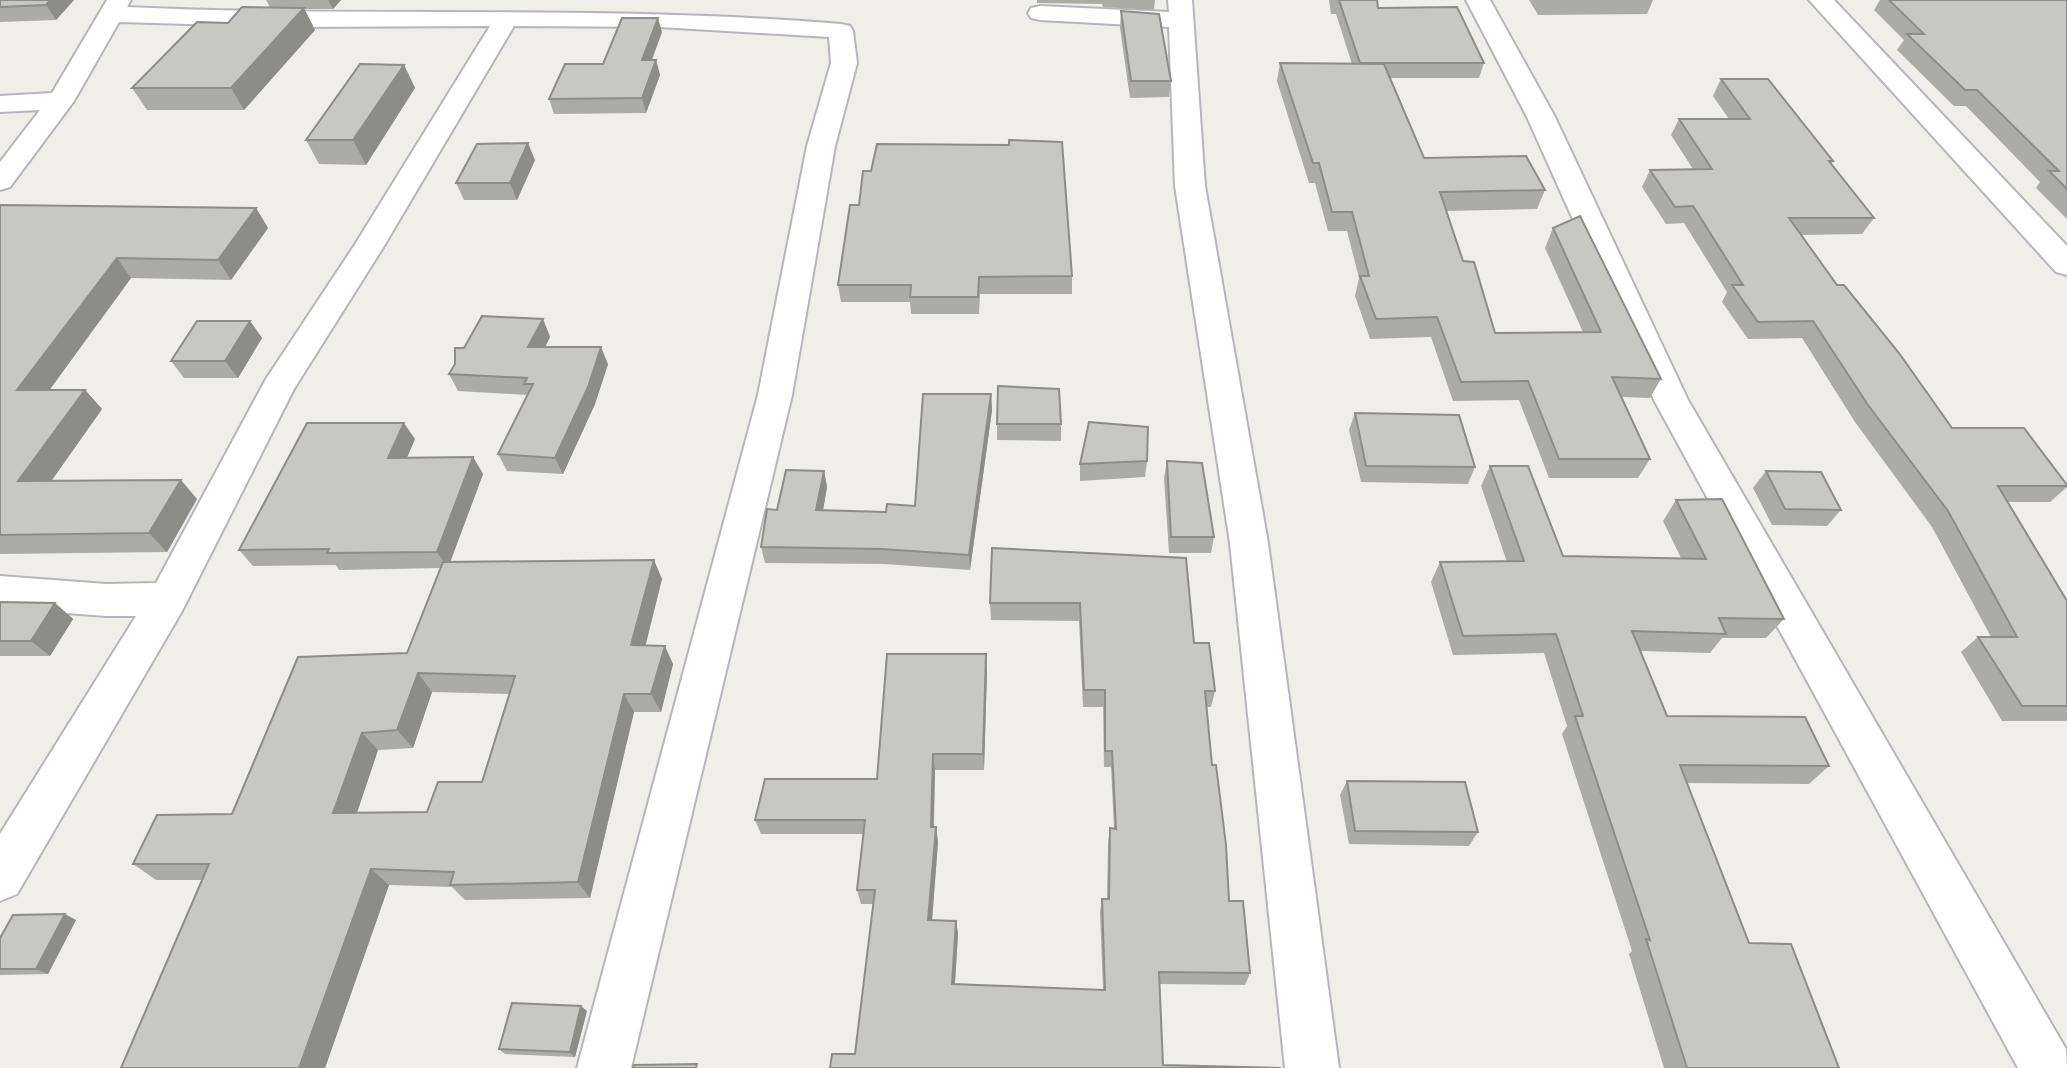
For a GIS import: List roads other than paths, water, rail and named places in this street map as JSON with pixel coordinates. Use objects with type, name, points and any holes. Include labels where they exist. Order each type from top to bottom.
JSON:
[{"type":"street","points":[[1478,0],[1541,117],[1671,400],[2047,1068]]},
{"type":"street","points":[[1821,0],[2067,265]]},
{"type":"street","points":[[0,181],[61,101],[116,7],[171,18],[505,21],[616,19],[841,31],[844,63],[821,146],[775,395],[604,1068]]},
{"type":"street","points":[[1040,13],[1180,10],[1190,186],[1250,542],[1312,1068]]},
{"type":"street","points":[[0,878],[168,599],[278,387],[369,246],[505,21]]},
{"type":"street","points":[[0,104],[61,101]]},
{"type":"street","points":[[0,592],[106,600],[168,599]]}]
